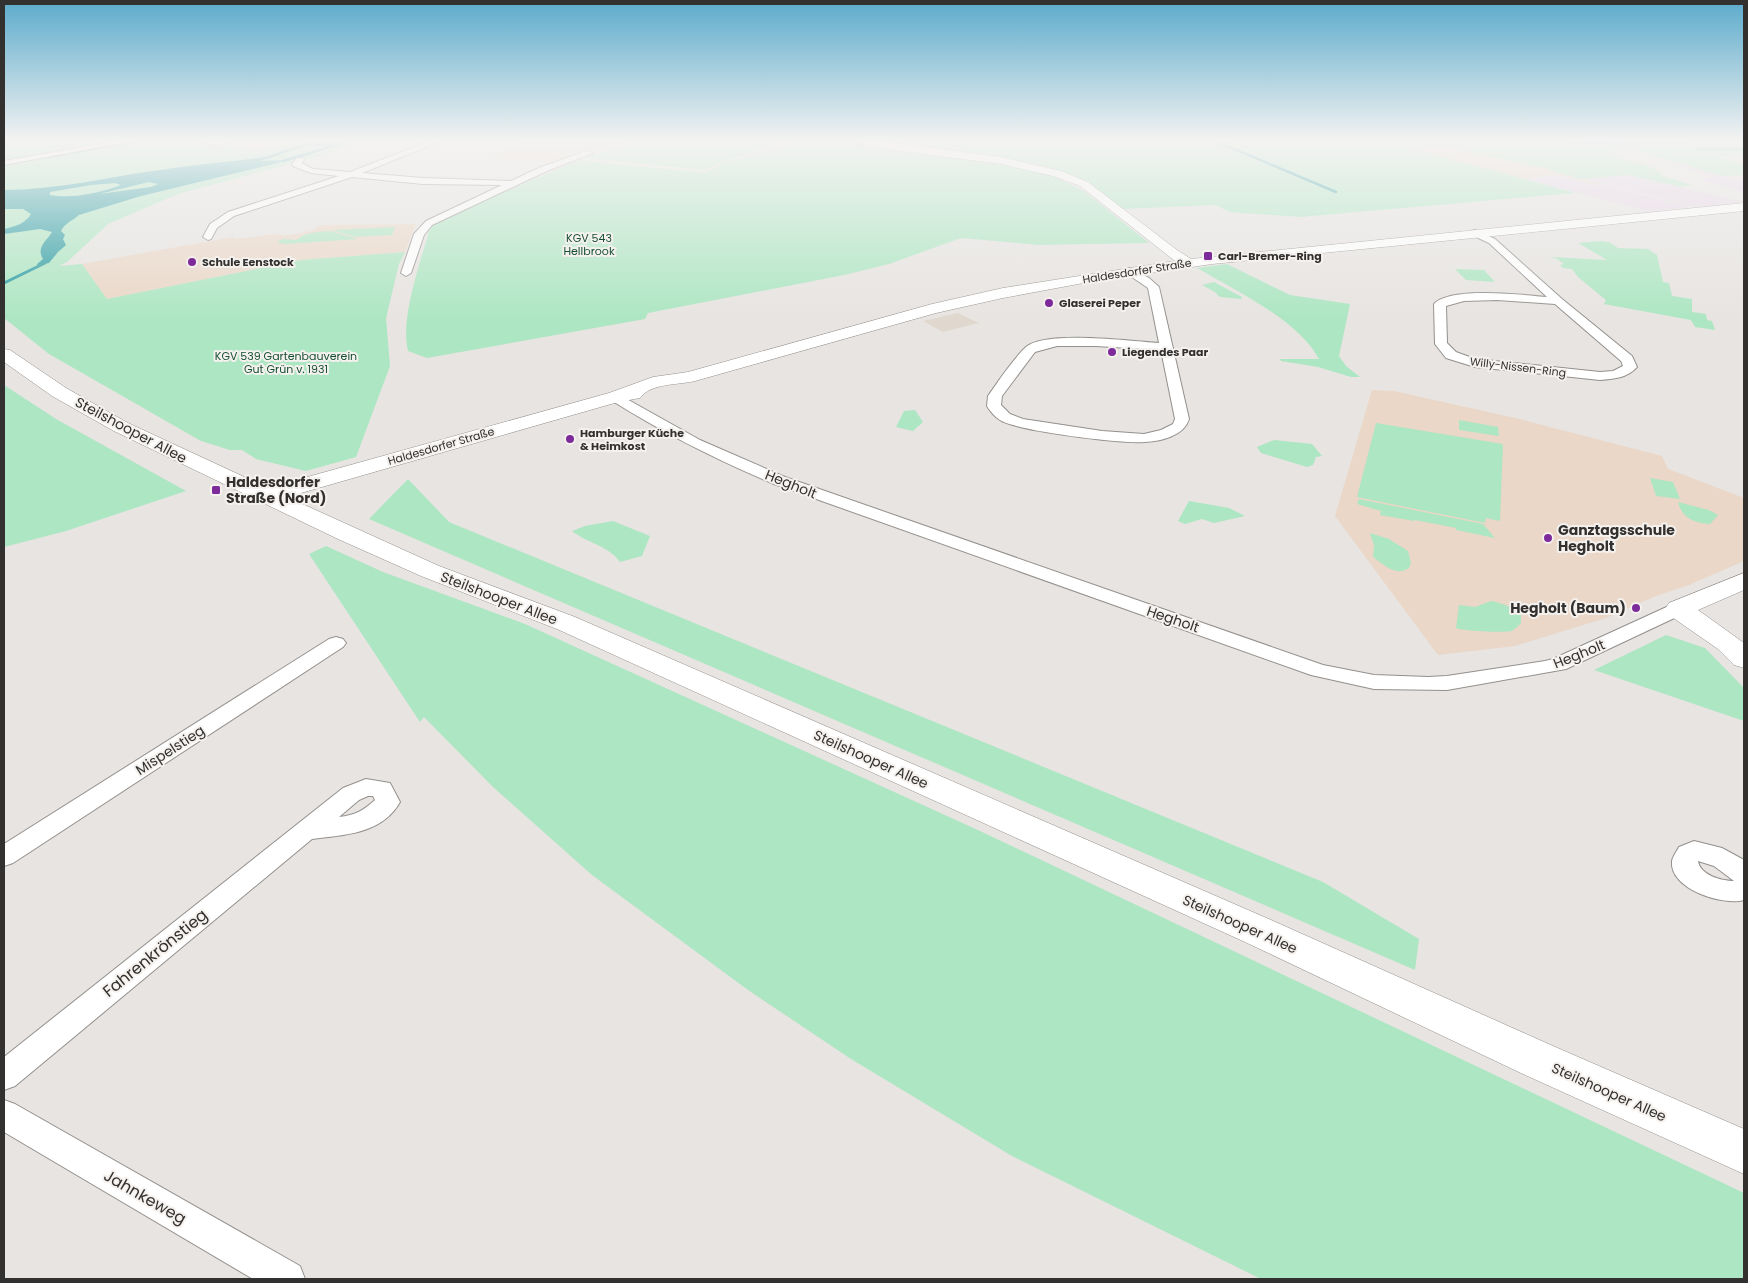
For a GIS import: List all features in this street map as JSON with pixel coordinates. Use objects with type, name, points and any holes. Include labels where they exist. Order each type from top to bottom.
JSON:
[{"type":"street","points":[[208,237],[209,232],[215,225],[231,214],[274,200]]},
{"type":"street","points":[[406,273],[419,234],[429,223],[478,200]]},
{"type":"street","points":[[1104,200],[1172,253],[1188,263]]},
{"type":"street","name":"Haldesdorfer Straße","points":[[266,496],[616,397],[653,390],[689,377],[857,328],[1002,293],[1188,263],[1744,206]]},
{"type":"street","points":[[1725,208],[1744,214]]},
{"type":"street","name":"Willy-Nissen-Ring","points":[[1475,233],[1492,241],[1558,301],[1627,359],[1630,367],[1616,375],[1600,376],[1475,363],[1451,355],[1441,344],[1440,304],[1446,300],[1480,298],[1558,301]]},
{"type":"street","points":[[1130,271],[1153,287],[1166,347],[1182,422],[1178,428],[1165,434],[1144,438],[1128,438],[1026,425],[1005,417],[994,406],[995,396],[1031,349],[1037,346],[1066,343],[1166,347]]},
{"type":"street","name":"Steilshooper Allee","points":[[4,354],[59,392],[121,427],[422,568],[566,623],[1248,927],[1744,1152]]},
{"type":"street","name":"Hegholt","points":[[616,397],[672,431],[716,453],[793,486],[1318,670],[1374,682],[1401,684],[1447,683],[1559,664],[1744,581]]},
{"type":"street","points":[[1678,609],[1728,644],[1744,659]]},
{"type":"street","name":"Mispelstieg","points":[[4,856],[336,643]]},
{"type":"street","name":"Fahrenkrönstieg","points":[[4,1076],[306,831]]},
{"type":"street","points":[[1744,875],[1730,862],[1710,853],[1694,852],[1686,856],[1685,859],[1687,869],[1704,884],[1726,892],[1740,892],[1744,890]]},
{"type":"street","name":"Jahnkeweg","points":[[4,1115],[287,1279]]},
{"type":"shaded area","points":[[1606,200],[1662,200],[1690,207],[1650,211]]},
{"type":"shaded area","points":[[1667,200],[1735,200],[1744,202],[1696,207]]},
{"type":"shaded area","name":"Schule Eenstock","points":[[416,224],[405,252],[301,260],[107,299],[82,264],[233,237],[235,239],[278,234],[283,236],[311,231],[320,225]]},
{"type":"shaded area","points":[[958,313],[979,323],[943,332],[923,321]]},
{"type":"shaded area","name":"Ganztagsschule Hegholt","points":[[1372,390],[1394,391],[1515,418],[1662,456],[1668,469],[1744,498],[1744,561],[1606,618],[1515,646],[1438,655],[1335,516]]},
{"type":"green space","name":"KGV 539 Gartenbauverein Gut Grün v. 1931","points":[[4,200],[164,200],[108,224],[67,262],[59,266],[82,264],[107,299],[301,260],[405,252],[399,264],[386,318],[390,366],[356,457],[306,471],[256,459],[242,450],[230,450],[201,441],[49,354],[4,318]]},
{"type":"green space","name":"KGV 543 Hellbrook","points":[[487,200],[1095,200],[1149,243],[1039,245],[961,238],[889,264],[844,275],[648,313],[645,319],[427,358],[408,351],[406,338],[409,307],[416,275],[429,231],[436,222]]},
{"type":"green space","points":[[1112,200],[1497,200],[1301,217],[1229,212],[1216,205],[1124,209]]},
{"type":"green space","points":[[395,227],[392,235],[355,237],[332,230]]},
{"type":"green space","points":[[331,231],[358,239],[284,244],[277,242],[283,239],[296,240],[312,233]]},
{"type":"green space","points":[[1609,242],[1618,248],[1648,249],[1657,255],[1663,282],[1669,283],[1672,296],[1692,299],[1692,312],[1706,314],[1707,320],[1712,321],[1715,330],[1695,327],[1691,320],[1604,304],[1606,300],[1578,277],[1572,269],[1563,268],[1560,265],[1564,264],[1550,257],[1607,260],[1578,243]]},
{"type":"green space","points":[[1227,264],[1290,295],[1350,304],[1339,356],[1346,366],[1360,377],[1351,377],[1318,367],[1281,361],[1280,359],[1319,359],[1296,331],[1281,319],[1247,296],[1197,268]]},
{"type":"green space","points":[[1455,269],[1484,270],[1495,282],[1466,280]]},
{"type":"green space","points":[[1214,282],[1242,297],[1241,299],[1220,297],[1202,285]]},
{"type":"green space","points":[[4,385],[56,419],[186,491],[66,531],[4,547]]},
{"type":"green space","points":[[915,410],[923,422],[913,431],[896,427],[904,411]]},
{"type":"green space","points":[[1459,420],[1498,427],[1499,436],[1459,430]]},
{"type":"green space","points":[[1376,423],[1503,444],[1500,521],[1486,518],[1485,523],[1357,497]]},
{"type":"green space","points":[[1274,440],[1312,444],[1322,456],[1316,457],[1313,465],[1307,467],[1261,453],[1257,447]]},
{"type":"green space","points":[[1650,478],[1673,482],[1680,499],[1656,496]]},
{"type":"green space","points":[[408,479],[449,522],[1323,882],[1419,939],[1415,970],[369,519]]},
{"type":"green space","points":[[1359,499],[1483,524],[1495,538],[1456,530],[1456,528],[1380,515],[1381,511],[1357,504]]},
{"type":"green space","points":[[1189,501],[1229,508],[1245,516],[1214,523],[1202,519],[1185,524],[1178,521]]},
{"type":"green space","points":[[1678,502],[1709,510],[1718,515],[1710,524],[1694,521],[1682,512]]},
{"type":"green space","points":[[613,521],[650,536],[642,556],[620,562],[604,548],[572,531],[585,526]]},
{"type":"green space","points":[[1370,533],[1389,539],[1408,551],[1411,563],[1409,568],[1395,571],[1373,557],[1374,545]]},
{"type":"green space","points":[[326,546],[383,572],[525,624],[980,831],[1744,1193],[1744,1279],[1261,1279],[1012,1156],[851,1059],[748,990],[592,875],[493,787],[424,717],[420,722],[309,554]]},
{"type":"green space","points":[[1491,601],[1518,612],[1521,615],[1521,623],[1508,632],[1475,631],[1456,628],[1459,605],[1475,607]]},
{"type":"green space","points":[[1666,635],[1705,648],[1744,688],[1744,721],[1594,670]]},
{"type":"water","points":[[4,200],[128,200],[79,215],[61,231],[65,235],[63,239],[66,245],[49,263],[36,265],[43,259],[41,248],[52,232],[40,229],[4,234],[4,229],[22,223],[31,214],[23,209],[4,209]]},
{"type":"waterway","points":[[4,283],[45,263],[47,256]]},
{"type":"place","name":"Carl-Bremer-Ring","points":[[1208,256]]},
{"type":"place","name":"Schule Eenstock","points":[[192,262]]},
{"type":"place","name":"Glaserei Peper","points":[[1049,303]]},
{"type":"place","name":"Liegendes Paar","points":[[1112,352]]},
{"type":"place","name":"Hamburger Küche & Heimkost","points":[[570,439]]},
{"type":"place","name":"Haldesdorfer Straße (Nord)","points":[[216,490]]},
{"type":"place","name":"Ganztagsschule Hegholt","points":[[1548,538]]},
{"type":"place","name":"Hegholt (Baum)","points":[[1636,608]]}]
